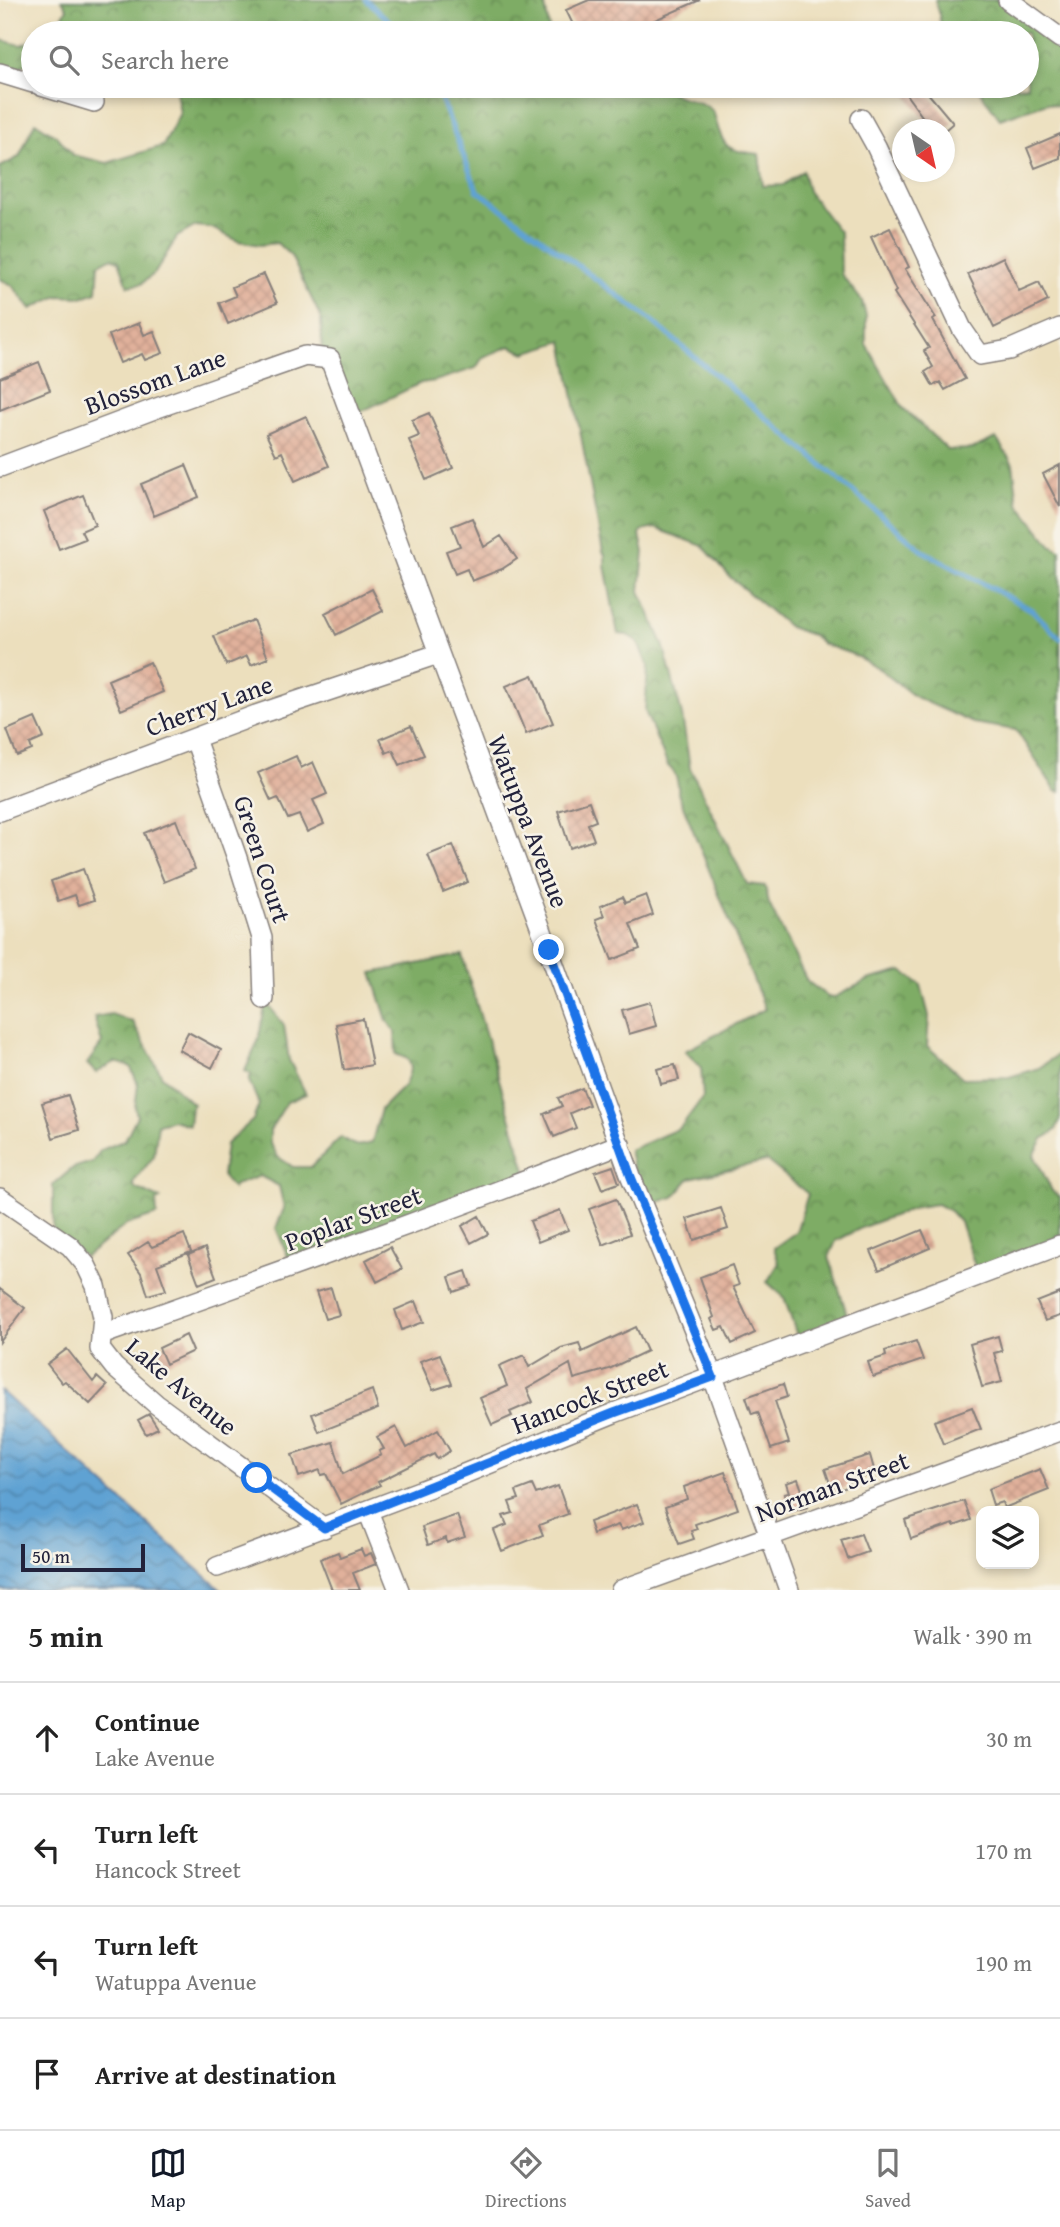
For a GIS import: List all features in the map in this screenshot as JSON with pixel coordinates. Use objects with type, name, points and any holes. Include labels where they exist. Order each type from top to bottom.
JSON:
[{"type":"street","points":[[1008,0],[1037,21]]},
{"type":"street","points":[[1039,23],[1060,38]]},
{"type":"street","points":[[0,73],[21,79]]},
{"type":"street","points":[[81,98],[94,102]]},
{"type":"street","points":[[861,120],[876,146],[962,329],[979,355],[1009,350],[1060,328]]},
{"type":"street","name":"Blossom Lane","points":[[0,467],[305,356],[330,359]]},
{"type":"street","name":"Watuppa Avenue","points":[[330,359],[541,926],[631,1177],[713,1377],[789,1590]]},
{"type":"street","name":"Cherry Lane","points":[[0,811],[256,715],[438,654]]},
{"type":"street","name":"Green Court","points":[[195,739],[262,937],[264,999]]},
{"type":"street","name":"Poplar Street","points":[[102,1335],[354,1246],[620,1144]]},
{"type":"street","name":"Lake Avenue","points":[[0,1198],[59,1238],[80,1256],[91,1275],[100,1302],[104,1322],[100,1345],[102,1352],[128,1381],[324,1528]]},
{"type":"street","name":"Hancock Street","points":[[217,1567],[324,1528],[614,1413],[1060,1245]]},
{"type":"street","name":"Norman Street","points":[[621,1590],[1060,1432]]},
{"type":"street","points":[[368,1510],[399,1590]]},
{"type":"green space","points":[[62,0],[544,0],[548,21],[60,21],[67,8]]},
{"type":"green space","points":[[935,0],[999,0],[1027,21],[940,21]]},
{"type":"green space","points":[[1039,30],[1060,45],[1060,106],[1047,103],[1000,119],[985,98],[1039,98]]},
{"type":"green space","points":[[0,40],[21,45],[21,67],[5,75],[0,73]]},
{"type":"green space","points":[[177,98],[685,98],[710,108],[725,144],[734,150],[759,154],[763,186],[783,185],[803,171],[808,191],[840,233],[841,274],[862,301],[866,316],[866,344],[903,408],[948,450],[972,449],[996,438],[1013,464],[1018,503],[1051,545],[1060,550],[1060,792],[1056,791],[1016,730],[973,723],[915,697],[877,667],[852,654],[823,644],[812,635],[789,627],[730,577],[703,546],[655,528],[642,531],[640,535],[644,552],[640,591],[663,644],[682,715],[690,768],[747,884],[765,886],[769,904],[807,981],[833,998],[868,980],[902,971],[921,985],[929,1016],[927,1046],[963,1078],[1009,1077],[1039,1068],[1060,1053],[1060,1120],[1056,1130],[1043,1139],[1034,1155],[1052,1191],[1060,1197],[1060,1241],[976,1269],[960,1222],[950,1211],[937,1204],[917,1207],[863,1227],[836,1241],[829,1257],[849,1321],[798,1339],[784,1297],[767,1282],[779,1263],[774,1248],[796,1232],[808,1194],[767,1161],[690,1178],[674,1197],[642,1207],[629,1150],[680,1128],[703,1097],[701,1067],[685,1051],[765,1009],[678,793],[676,778],[668,766],[645,711],[648,666],[637,641],[627,635],[618,634],[563,341],[525,353],[510,346],[483,357],[476,368],[421,383],[354,415],[319,356],[322,346],[321,318],[291,256],[277,243],[260,245],[238,241],[212,228],[196,226],[177,237],[155,273],[141,284],[128,286],[119,261],[110,258],[99,264],[97,292],[82,297],[58,296],[31,309],[12,285],[0,279],[0,167],[19,157],[35,122],[58,137],[73,155],[107,163],[163,146],[180,113]]},
{"type":"green space","points":[[462,955],[528,1177],[291,1264],[276,1228],[284,1208],[279,1186],[260,1176],[235,1185],[233,1189],[222,1176],[226,1144],[253,1120],[259,1104],[249,1081],[251,1074],[245,1071],[258,1041],[266,1002],[284,1025],[289,1060],[306,1094],[287,1102],[270,1130],[270,1143],[278,1157],[293,1167],[311,1167],[341,1137],[356,1145],[372,1142],[381,1109],[405,1085],[411,1067],[408,1059],[396,1054],[395,1032],[387,1020],[372,973]]},
{"type":"green space","points":[[111,1014],[133,1022],[162,1076],[193,1104],[189,1125],[173,1120],[158,1124],[154,1156],[133,1183],[135,1188],[160,1199],[156,1201],[157,1215],[126,1225],[85,1257],[53,1231],[53,1185],[73,1168],[92,1162],[101,1150],[125,1140],[137,1116],[135,1108],[138,1084],[130,1066],[115,1062],[96,1073],[87,1064],[102,1043],[94,1017]]},
{"type":"water","points":[[0,1391],[3,1393],[221,1590],[0,1590]]},
{"type":"building","points":[[589,0],[700,0],[653,21],[571,21],[566,10]]},
{"type":"building","points":[[909,98],[932,98],[950,119],[924,119]]},
{"type":"building","points":[[1060,134],[1060,158],[1035,168],[1027,148]]},
{"type":"building","points":[[890,228],[909,267],[905,269],[936,318],[933,320],[965,379],[945,390],[940,382],[933,386],[925,372],[933,367],[924,351],[929,348],[894,293],[896,291],[871,237]]},
{"type":"building","points":[[1003,257],[1019,291],[1039,282],[1048,301],[994,328],[968,274]]},
{"type":"building","points":[[264,274],[277,303],[228,324],[219,303],[236,296],[232,287]]},
{"type":"building","points":[[139,323],[144,335],[154,331],[163,353],[145,360],[142,354],[120,363],[109,335]]},
{"type":"building","points":[[39,362],[50,390],[0,410],[0,378]]},
{"type":"building","points":[[429,413],[453,468],[426,480],[409,440],[419,436],[412,420]]},
{"type":"building","points":[[306,416],[329,466],[295,481],[282,452],[276,455],[266,434]]},
{"type":"building","points":[[186,465],[199,497],[154,516],[141,484]]},
{"type":"building","points":[[1060,465],[1060,507],[1043,474]]},
{"type":"building","points":[[83,495],[95,525],[81,531],[85,539],[59,549],[44,511]]},
{"type":"building","points":[[472,518],[484,547],[501,536],[517,559],[502,569],[472,581],[467,569],[455,574],[446,551],[460,546],[452,526]]},
{"type":"building","points":[[372,589],[383,611],[336,635],[325,613]]},
{"type":"building","points":[[253,620],[268,658],[251,665],[247,656],[226,665],[214,636]]},
{"type":"building","points":[[150,662],[163,692],[121,710],[108,680]]},
{"type":"building","points":[[533,675],[553,723],[526,734],[506,686]]},
{"type":"building","points":[[35,718],[44,738],[30,744],[32,750],[17,756],[7,730]]},
{"type":"building","points":[[411,726],[424,755],[400,765],[393,750],[386,753],[380,739]]},
{"type":"building","points":[[296,756],[301,768],[313,762],[327,794],[313,800],[324,824],[307,832],[299,815],[288,819],[278,798],[271,801],[258,773]]},
{"type":"building","points":[[589,801],[596,821],[588,824],[594,840],[570,848],[558,811]]},
{"type":"building","points":[[176,820],[195,869],[164,882],[144,833]]},
{"type":"building","points":[[453,845],[468,882],[443,892],[428,855]]},
{"type":"building","points":[[83,869],[94,900],[79,905],[75,895],[58,901],[51,881]]},
{"type":"building","points":[[646,895],[653,915],[630,924],[640,949],[612,960],[596,919],[604,916],[600,906],[622,897],[625,903]]},
{"type":"building","points":[[650,1002],[656,1026],[629,1034],[622,1010]]},
{"type":"building","points":[[363,1019],[372,1065],[344,1070],[336,1024]]},
{"type":"building","points":[[188,1032],[221,1050],[212,1068],[179,1050]]},
{"type":"building","points":[[675,1065],[679,1080],[661,1084],[657,1069]]},
{"type":"building","points":[[582,1088],[589,1105],[570,1113],[576,1128],[554,1137],[544,1114],[562,1106],[558,1098]]},
{"type":"building","points":[[68,1095],[79,1130],[53,1138],[42,1103]]},
{"type":"building","points":[[613,1166],[619,1183],[602,1189],[595,1172]]},
{"type":"building","points":[[616,1199],[630,1234],[603,1245],[589,1209]]},
{"type":"building","points":[[721,1208],[728,1229],[694,1240],[687,1219]]},
{"type":"building","points":[[560,1210],[568,1230],[538,1242],[530,1221]]},
{"type":"building","points":[[479,1216],[488,1234],[471,1243],[462,1226]]},
{"type":"building","points":[[922,1230],[930,1248],[879,1270],[871,1251]]},
{"type":"building","points":[[184,1234],[191,1252],[157,1265],[166,1290],[148,1295],[141,1273],[128,1255],[148,1242],[152,1247]]},
{"type":"building","points":[[390,1247],[402,1269],[377,1282],[366,1260]]},
{"type":"building","points":[[205,1248],[216,1277],[199,1284],[188,1255]]},
{"type":"building","points":[[732,1265],[739,1285],[733,1287],[755,1333],[732,1344],[724,1327],[716,1330],[700,1277]]},
{"type":"building","points":[[466,1271],[471,1286],[454,1292],[449,1277]]},
{"type":"building","points":[[331,1288],[339,1315],[325,1319],[316,1292]]},
{"type":"building","points":[[0,1289],[25,1308],[0,1342]]},
{"type":"building","points":[[1060,1293],[1060,1316],[1045,1321],[1037,1302]]},
{"type":"building","points":[[416,1301],[424,1322],[402,1330],[395,1310]]},
{"type":"building","points":[[636,1327],[647,1351],[609,1369],[574,1379],[570,1364],[527,1389],[533,1402],[510,1412],[512,1416],[492,1425],[480,1398],[507,1386],[499,1366],[524,1355],[529,1367],[561,1348],[579,1343],[582,1352]]},
{"type":"building","points":[[186,1335],[193,1351],[166,1364],[159,1348]]},
{"type":"building","points":[[998,1336],[1002,1351],[994,1353],[1002,1382],[982,1387],[970,1344]]},
{"type":"building","points":[[916,1341],[923,1360],[873,1377],[868,1362],[886,1356],[885,1351]]},
{"type":"building","points":[[67,1349],[93,1382],[97,1377],[107,1386],[90,1404],[65,1381],[62,1383],[47,1364]]},
{"type":"building","points":[[440,1354],[452,1384],[433,1390],[420,1361]]},
{"type":"building","points":[[783,1384],[787,1397],[775,1401],[789,1443],[771,1449],[758,1412],[752,1414],[746,1397]]},
{"type":"building","points":[[372,1390],[378,1409],[319,1432],[312,1414]]},
{"type":"building","points":[[972,1407],[981,1429],[943,1444],[934,1421]]},
{"type":"building","points":[[149,1414],[158,1428],[146,1434],[138,1420]]},
{"type":"building","points":[[396,1427],[407,1448],[438,1430],[450,1451],[437,1459],[434,1454],[341,1504],[326,1474],[321,1475],[320,1470],[299,1477],[292,1455],[333,1442],[343,1474],[381,1455],[379,1451],[384,1449],[377,1437]]},
{"type":"building","points":[[870,1455],[875,1473],[848,1482],[850,1486],[833,1492],[825,1469]]},
{"type":"building","points":[[1040,1469],[1049,1490],[1003,1506],[1002,1502],[993,1505],[988,1489]]},
{"type":"building","points":[[725,1472],[738,1509],[695,1524],[697,1529],[691,1531],[694,1539],[679,1544],[665,1507],[687,1499],[684,1487]]},
{"type":"building","points":[[798,1479],[808,1507],[790,1512],[784,1493],[789,1492],[786,1483]]},
{"type":"building","points":[[532,1485],[536,1494],[558,1486],[568,1514],[539,1525],[543,1535],[502,1551],[494,1530],[507,1525],[503,1516],[513,1513],[509,1502],[519,1499],[516,1491]]},
{"type":"building","points":[[964,1501],[971,1520],[911,1539],[905,1520]]},
{"type":"building","points":[[637,1504],[644,1522],[621,1530],[618,1525],[593,1534],[589,1522]]},
{"type":"building","points":[[457,1515],[465,1537],[447,1543],[446,1538],[428,1545],[422,1527]]},
{"type":"building","points":[[861,1534],[868,1552],[848,1559],[841,1540]]},
{"type":"building","points":[[361,1549],[364,1556],[371,1553],[376,1564],[353,1573],[360,1590],[332,1590],[320,1559],[338,1552],[340,1557]]},
{"type":"waterway","points":[[366,0],[390,21]]},
{"type":"waterway","points":[[441,98],[477,190],[652,321],[923,551],[1032,610],[1060,638]]},
{"type":"route","points":[[257,1478],[324,1528],[614,1413],[713,1377],[631,1177],[549,950]]}]
